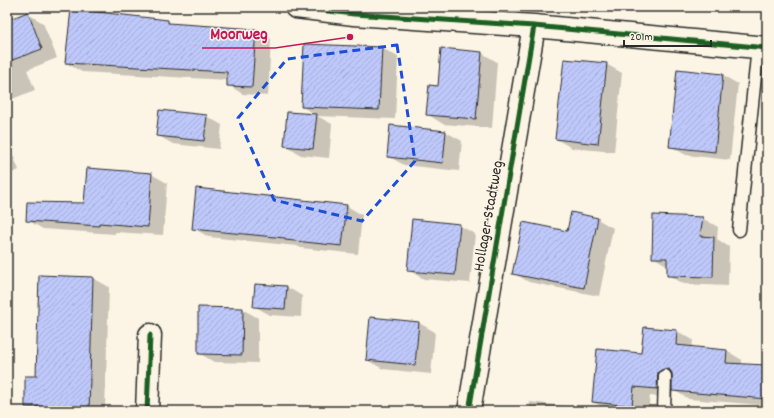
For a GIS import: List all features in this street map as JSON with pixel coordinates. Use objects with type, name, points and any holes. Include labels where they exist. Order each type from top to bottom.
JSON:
[{"type":"street","points":[[296,7],[354,14],[534,26],[762,48]]},
{"type":"street","name":"Hollager Stadtweg","points":[[469,411],[534,26]]},
{"type":"street","points":[[147,411],[150,335]]},
{"type":"lane","points":[[739,230],[762,48]]},
{"type":"lane","points":[[664,411],[665,376]]},
{"type":"highlighted area","points":[[397,45],[415,161],[362,221],[274,200],[238,118],[287,59]]},
{"type":"building","points":[[71,9],[168,20],[168,23],[256,29],[252,87],[227,86],[227,72],[65,63]]},
{"type":"building","points":[[28,12],[42,49],[7,62],[7,20]]},
{"type":"building","points":[[304,44],[382,47],[379,110],[301,107]]},
{"type":"building","points":[[441,48],[482,52],[476,119],[426,115],[429,85],[438,86]]},
{"type":"building","points":[[564,59],[607,63],[598,144],[555,139]]},
{"type":"building","points":[[677,69],[723,74],[715,152],[669,147]]},
{"type":"building","points":[[159,110],[207,115],[204,141],[156,136]]},
{"type":"building","points":[[287,112],[317,114],[313,149],[284,146]]},
{"type":"building","points":[[390,125],[446,131],[443,163],[387,157]]},
{"type":"building","points":[[87,168],[152,173],[148,227],[99,223],[99,226],[26,221],[27,202],[84,203]]},
{"type":"building","points":[[196,188],[347,205],[342,246],[285,240],[285,238],[192,229]]},
{"type":"building","points":[[571,212],[598,218],[584,288],[512,274],[523,222],[567,231]]},
{"type":"building","points":[[653,215],[703,217],[700,236],[714,237],[713,277],[667,276],[667,258],[652,258]]},
{"type":"building","points":[[412,219],[460,224],[455,275],[407,271]]},
{"type":"building","points":[[39,275],[93,277],[89,411],[47,411],[47,407],[25,407],[25,376],[36,376]]},
{"type":"building","points":[[255,284],[287,286],[285,309],[253,307]]},
{"type":"building","points":[[198,307],[243,308],[242,355],[198,354]]},
{"type":"building","points":[[370,317],[419,322],[415,365],[366,360]]},
{"type":"building","points":[[644,327],[677,330],[676,345],[727,350],[726,363],[767,365],[767,399],[672,391],[672,373],[669,369],[665,369],[658,372],[657,389],[634,387],[632,406],[592,402],[597,349],[641,353]]},
{"type":"cycle path","points":[[296,7],[354,14],[534,26],[767,48]]},
{"type":"cycle path","points":[[469,411],[534,26]]},
{"type":"cycle path","points":[[147,411],[150,335]]},
{"type":"place","name":"Moorweg","points":[[350,37]]}]
